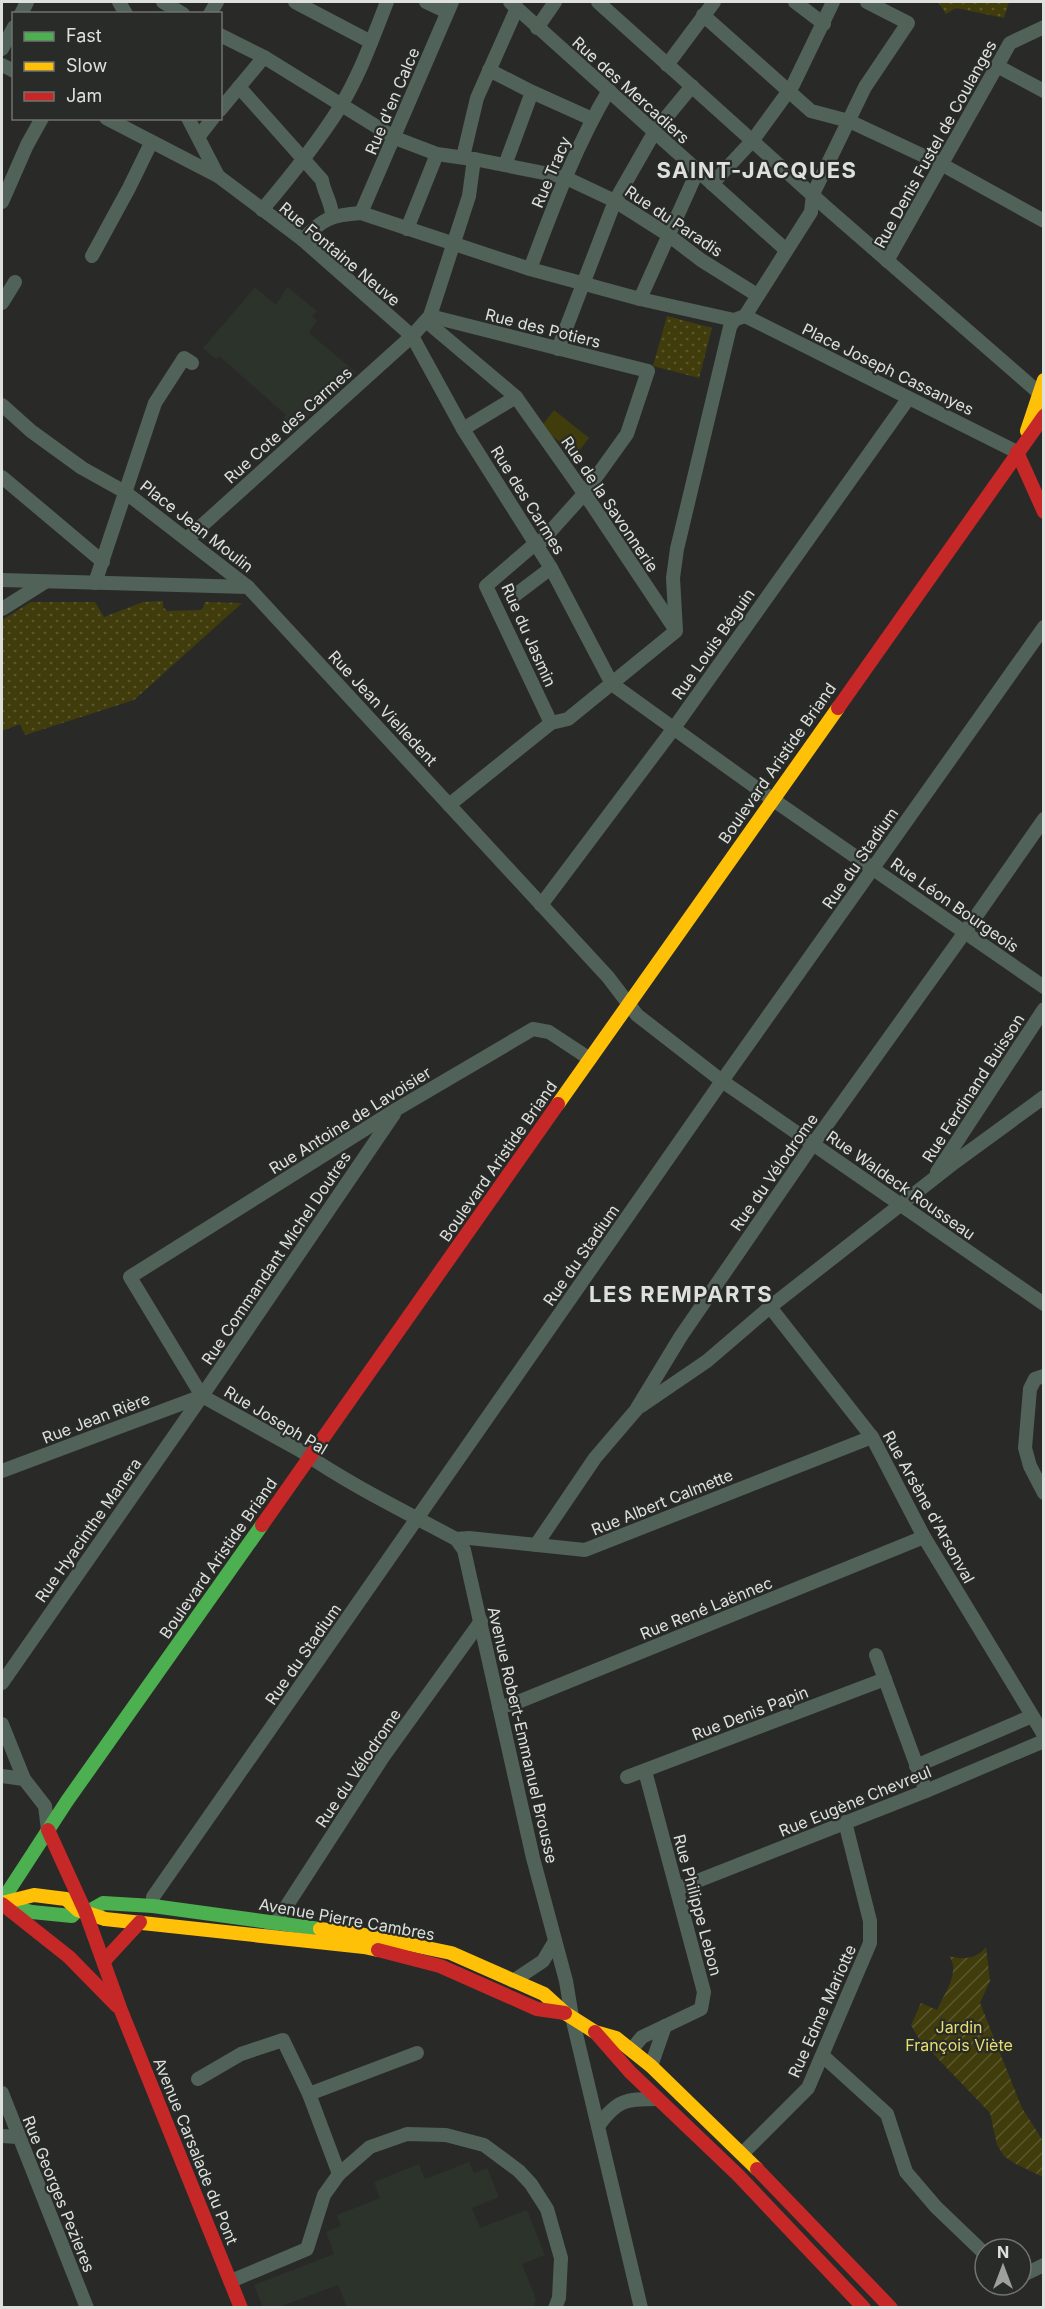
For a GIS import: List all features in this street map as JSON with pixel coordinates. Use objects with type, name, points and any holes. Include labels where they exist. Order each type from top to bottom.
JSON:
[{"type":"main road","points":[[1041,386],[1020,447],[1044,512]]},
{"type":"main road","name":"Boulevard Aristide Briand","points":[[2,1903],[48,1830],[309,1457],[1044,416]]},
{"type":"main road","name":"Avenue Carsalade du Pont","points":[[48,1830],[84,1911],[120,2008],[241,2307]]},
{"type":"main road","name":"Avenue Carsalade du Pont","points":[[2,1903],[69,1957],[120,2008]]},
{"type":"main road","name":"Avenue Pierre Cambres","points":[[2,1903],[32,1912],[72,1916],[103,1903],[153,1906],[360,1934],[451,1953],[544,1994],[568,2015]]},
{"type":"main road","name":"Avenue Pierre Cambres","points":[[84,1911],[105,1918],[375,1949],[440,1966],[537,2009],[568,2015]]},
{"type":"main road","points":[[104,1961],[140,1922]]},
{"type":"main road","points":[[568,2015],[595,2032],[616,2038],[651,2066],[742,2154],[891,2307]]},
{"type":"main road","points":[[595,2032],[608,2050],[696,2134],[864,2307]]},
{"type":"street","points":[[163,2],[180,12]]},
{"type":"street","points":[[295,2],[372,42]]},
{"type":"street","points":[[262,210],[304,161],[342,105],[372,42],[387,2]]},
{"type":"street","points":[[426,2],[450,7]]},
{"type":"street","points":[[537,28],[555,2]]},
{"type":"street","points":[[598,2],[887,261],[1041,386]]},
{"type":"street","points":[[667,65],[714,2]]},
{"type":"street","points":[[795,2],[824,24]]},
{"type":"street","points":[[712,184],[753,140],[788,92],[833,2]]},
{"type":"street","points":[[449,805],[551,723],[568,719],[676,631],[674,578],[677,549],[730,327],[757,295],[811,212],[813,194],[865,87],[905,28],[867,2]]},
{"type":"street","points":[[428,318],[469,195],[469,158],[477,98],[513,5]]},
{"type":"street","name":"Rue des Mercadiers","points":[[513,5],[786,250]]},
{"type":"street","name":"Rue d'en Calce","points":[[361,213],[450,7]]},
{"type":"street","points":[[703,15],[811,111],[849,121],[941,164],[1044,221]]},
{"type":"street","name":"Rue Denis Fustel de Coulanges","points":[[887,261],[1010,43],[1044,27]]},
{"type":"street","points":[[2,49],[12,31]]},
{"type":"street","name":"Rue du Paradis","points":[[222,36],[264,57],[395,138],[437,154],[564,177],[615,201],[757,295]]},
{"type":"street","points":[[222,108],[264,57]]},
{"type":"street","points":[[997,66],[1044,91]]},
{"type":"street","points":[[489,70],[532,93],[592,119]]},
{"type":"street","points":[[558,349],[615,201],[655,131],[692,86]]},
{"type":"street","points":[[239,87],[322,180],[332,206],[332,216]]},
{"type":"street","name":"Rue Tracy","points":[[530,269],[564,177],[609,90]]},
{"type":"street","points":[[505,165],[532,93]]},
{"type":"street","points":[[2,202],[7,177],[41,120]]},
{"type":"street","name":"Rue Fontaine Neuve","points":[[110,120],[218,176],[303,240],[412,336]]},
{"type":"street","points":[[189,120],[218,176]]},
{"type":"street","points":[[199,136],[211,120]]},
{"type":"street","points":[[92,256],[151,142]]},
{"type":"street","points":[[407,228],[437,154]]},
{"type":"street","points":[[640,299],[667,234],[697,172]]},
{"type":"street","points":[[303,240],[316,225],[332,216],[361,213]]},
{"type":"street","name":"Place Joseph Cassanyes","points":[[361,213],[582,284],[640,299],[739,318],[908,399],[1020,447]]},
{"type":"street","points":[[2,303],[15,282]]},
{"type":"street","name":"Rue Cote des Carmes","points":[[187,539],[285,442],[412,336],[428,318]]},
{"type":"street","name":"Rue des Potiers","points":[[428,318],[648,371],[627,434],[584,494]]},
{"type":"street","name":"Rue de la Savonnerie","points":[[428,318],[516,397],[676,631]]},
{"type":"street","name":"Rue des Carmes","points":[[412,336],[463,429],[551,568],[612,684]]},
{"type":"street","name":"Place Jean Moulin","points":[[95,583],[155,403],[188,360]]},
{"type":"street","points":[[463,429],[516,397]]},
{"type":"street","name":"Rue Louis Béguin","points":[[541,905],[674,728],[908,399]]},
{"type":"street","points":[[2,405],[31,431],[82,468],[125,492]]},
{"type":"street","points":[[2,477],[103,562]]},
{"type":"street","name":"Place Jean Moulin","points":[[125,492],[248,586]]},
{"type":"street","points":[[537,544],[584,494]]},
{"type":"street","name":"Rue du Jasmin","points":[[537,544],[486,586],[551,723]]},
{"type":"street","points":[[514,596],[551,568]]},
{"type":"street","points":[[2,580],[248,586]]},
{"type":"street","points":[[2,609],[45,582]]},
{"type":"street","name":"Rue Jean Vielledent","points":[[248,586],[608,977],[629,1003]]},
{"type":"street","name":"Rue du Stadium","points":[[153,1906],[153,1897],[417,1518],[722,1081],[1044,627]]},
{"type":"street","name":"Rue Léon Bourgeois","points":[[612,684],[772,799],[1044,987]]},
{"type":"street","name":"Rue du Vélodrome","points":[[536,1545],[595,1458],[636,1410],[681,1336],[813,1144],[1044,819]]},
{"type":"street","name":"Rue Waldeck Rousseau","points":[[629,1003],[637,1015],[722,1081],[1044,1304]]},
{"type":"street","name":"Rue Ferdinand Buisson","points":[[636,1410],[707,1361],[770,1307],[933,1180],[1044,1009]]},
{"type":"street","name":"Rue Antoine de Lavoisier","points":[[130,1277],[397,1109],[533,1029],[549,1032],[590,1059]]},
{"type":"street","points":[[933,1180],[1044,1097]]},
{"type":"street","name":"Rue Commandant Michel Doutres","points":[[202,1395],[397,1109]]},
{"type":"street","name":"Rue Joseph Pal","points":[[130,1277],[202,1395],[374,1496],[456,1539]]},
{"type":"street","name":"Rue Arsène d'Arsonval","points":[[770,1307],[872,1437],[924,1537],[1044,1735]]},
{"type":"street","points":[[1044,1376],[1035,1379],[1030,1389],[1025,1448],[1030,1466],[1044,1493]]},
{"type":"street","name":"Rue Jean Rière","points":[[2,1472],[202,1395]]},
{"type":"street","name":"Rue Hyacinthe Manera","points":[[2,1683],[202,1395]]},
{"type":"street","name":"Rue Albert Calmette","points":[[456,1539],[469,1538],[585,1550],[872,1437]]},
{"type":"street","name":"Rue René Laënnec","points":[[499,1707],[513,1704],[924,1537]]},
{"type":"street","name":"Avenue Robert-Emmanuel Brousse","points":[[456,1539],[464,1550],[533,1858],[566,1981],[568,2015],[641,2307]]},
{"type":"street","name":"Rue du Vélodrome","points":[[266,1936],[383,1757],[481,1622]]},
{"type":"street","points":[[876,1655],[926,1791]]},
{"type":"street","name":"Rue Denis Papin","points":[[627,1777],[885,1679]]},
{"type":"street","name":"Rue Eugène Chevreul","points":[[916,1766],[1032,1716]]},
{"type":"street","points":[[2,1724],[24,1779],[45,1806],[48,1830]]},
{"type":"street","name":"Rue Eugène Chevreul","points":[[677,1889],[926,1791],[1044,1741]]},
{"type":"street","name":"Rue Philippe Lebon","points":[[632,2049],[642,2037],[701,2009],[704,1992],[645,1771]]},
{"type":"street","points":[[2,1776],[24,1779]]},
{"type":"street","name":"Rue Edme Mariotte","points":[[742,2154],[808,2088],[870,1943],[870,1921],[845,1822]]},
{"type":"street","points":[[513,1981],[543,1961],[555,1941]]},
{"type":"street","points":[[651,2066],[665,2026]]},
{"type":"street","points":[[198,2079],[241,2054],[283,2040],[309,2094],[339,2174]]},
{"type":"street","points":[[309,2094],[417,2053]]},
{"type":"street","points":[[823,2056],[886,2114],[906,2172],[936,2207],[973,2242]]},
{"type":"street","name":"Rue Georges Pezieres","points":[[2,2093],[87,2307]]},
{"type":"street","points":[[597,2126],[609,2111],[628,2099],[657,2099]]},
{"type":"street","points":[[231,2281],[307,2249],[324,2195],[339,2174],[370,2147],[407,2134],[446,2135],[484,2145],[519,2171],[548,2209],[561,2258],[559,2298],[555,2307]]},
{"type":"street","points":[[2,2136],[18,2137]]},
{"type":"shaded area","points":[[258,284],[256,288],[276,305],[287,287],[317,311],[312,316],[317,320],[309,333],[358,374],[349,371],[296,430],[283,419],[286,415],[219,356],[216,359],[203,348]]},
{"type":"shaded area","points":[[469,2162],[474,2173],[487,2168],[499,2197],[472,2208],[480,2228],[527,2210],[545,2255],[522,2264],[536,2299],[534,2307],[347,2307],[338,2285],[279,2307],[263,2307],[254,2285],[334,2254],[326,2232],[341,2226],[337,2215],[380,2198],[374,2182],[419,2164],[425,2179]]},
{"type":"green space","points":[[938,2],[1009,2],[1004,18],[956,8],[946,14]]},
{"type":"green space","points":[[667,316],[712,328],[699,378],[653,366]]},
{"type":"green space","points":[[554,410],[589,438],[576,455],[541,427]]},
{"type":"green space","points":[[163,601],[163,607],[167,611],[202,610],[205,602],[242,603],[134,700],[25,735],[20,724],[2,731],[2,620],[31,602],[95,602],[104,617],[143,602]]},
{"type":"green space","name":"Jardin François Viète","points":[[986,1947],[990,1981],[980,2003],[1022,2108],[1043,2141],[1043,2177],[1004,2156],[997,2145],[990,2113],[919,2039],[911,2025],[921,2003],[937,2010],[952,1976],[952,1962],[949,1956],[969,1958]]},
{"type":"traffic: fast","points":[[2,1901],[67,1801],[262,1525]]},
{"type":"traffic: fast","points":[[89,1911],[103,1903],[153,1906],[320,1929]]},
{"type":"traffic: fast","points":[[12,1907],[32,1912],[72,1916],[78,1910]]},
{"type":"traffic: slow","points":[[1027,431],[1044,380]]},
{"type":"traffic: slow","points":[[558,1104],[838,708]]},
{"type":"traffic: slow","points":[[2,1903],[34,1895],[66,1899],[78,1910],[105,1919],[378,1950]]},
{"type":"traffic: slow","points":[[320,1929],[360,1934],[451,1953],[544,1994],[565,2013],[595,2032],[616,2038],[651,2066],[757,2169]]},
{"type":"traffic: jam","points":[[838,708],[1044,416]]},
{"type":"traffic: jam","points":[[1017,452],[1044,512]]},
{"type":"traffic: jam","points":[[262,1525],[558,1104]]},
{"type":"traffic: jam","points":[[48,1830],[85,1911],[120,2008],[241,2308]]},
{"type":"traffic: jam","points":[[2,1904],[69,1957],[117,2006]]},
{"type":"traffic: jam","points":[[104,1961],[140,1922]]},
{"type":"traffic: jam","points":[[378,1950],[440,1966],[537,2009],[565,2013]]},
{"type":"traffic: jam","points":[[595,2032],[630,2072],[738,2175],[864,2308]]},
{"type":"traffic: jam","points":[[757,2169],[891,2308]]},
{"type":"district","name":"SAINT-JACQUES","points":[[757,170]]},
{"type":"district","name":"LES REMPARTS","points":[[681,1294]]}]
